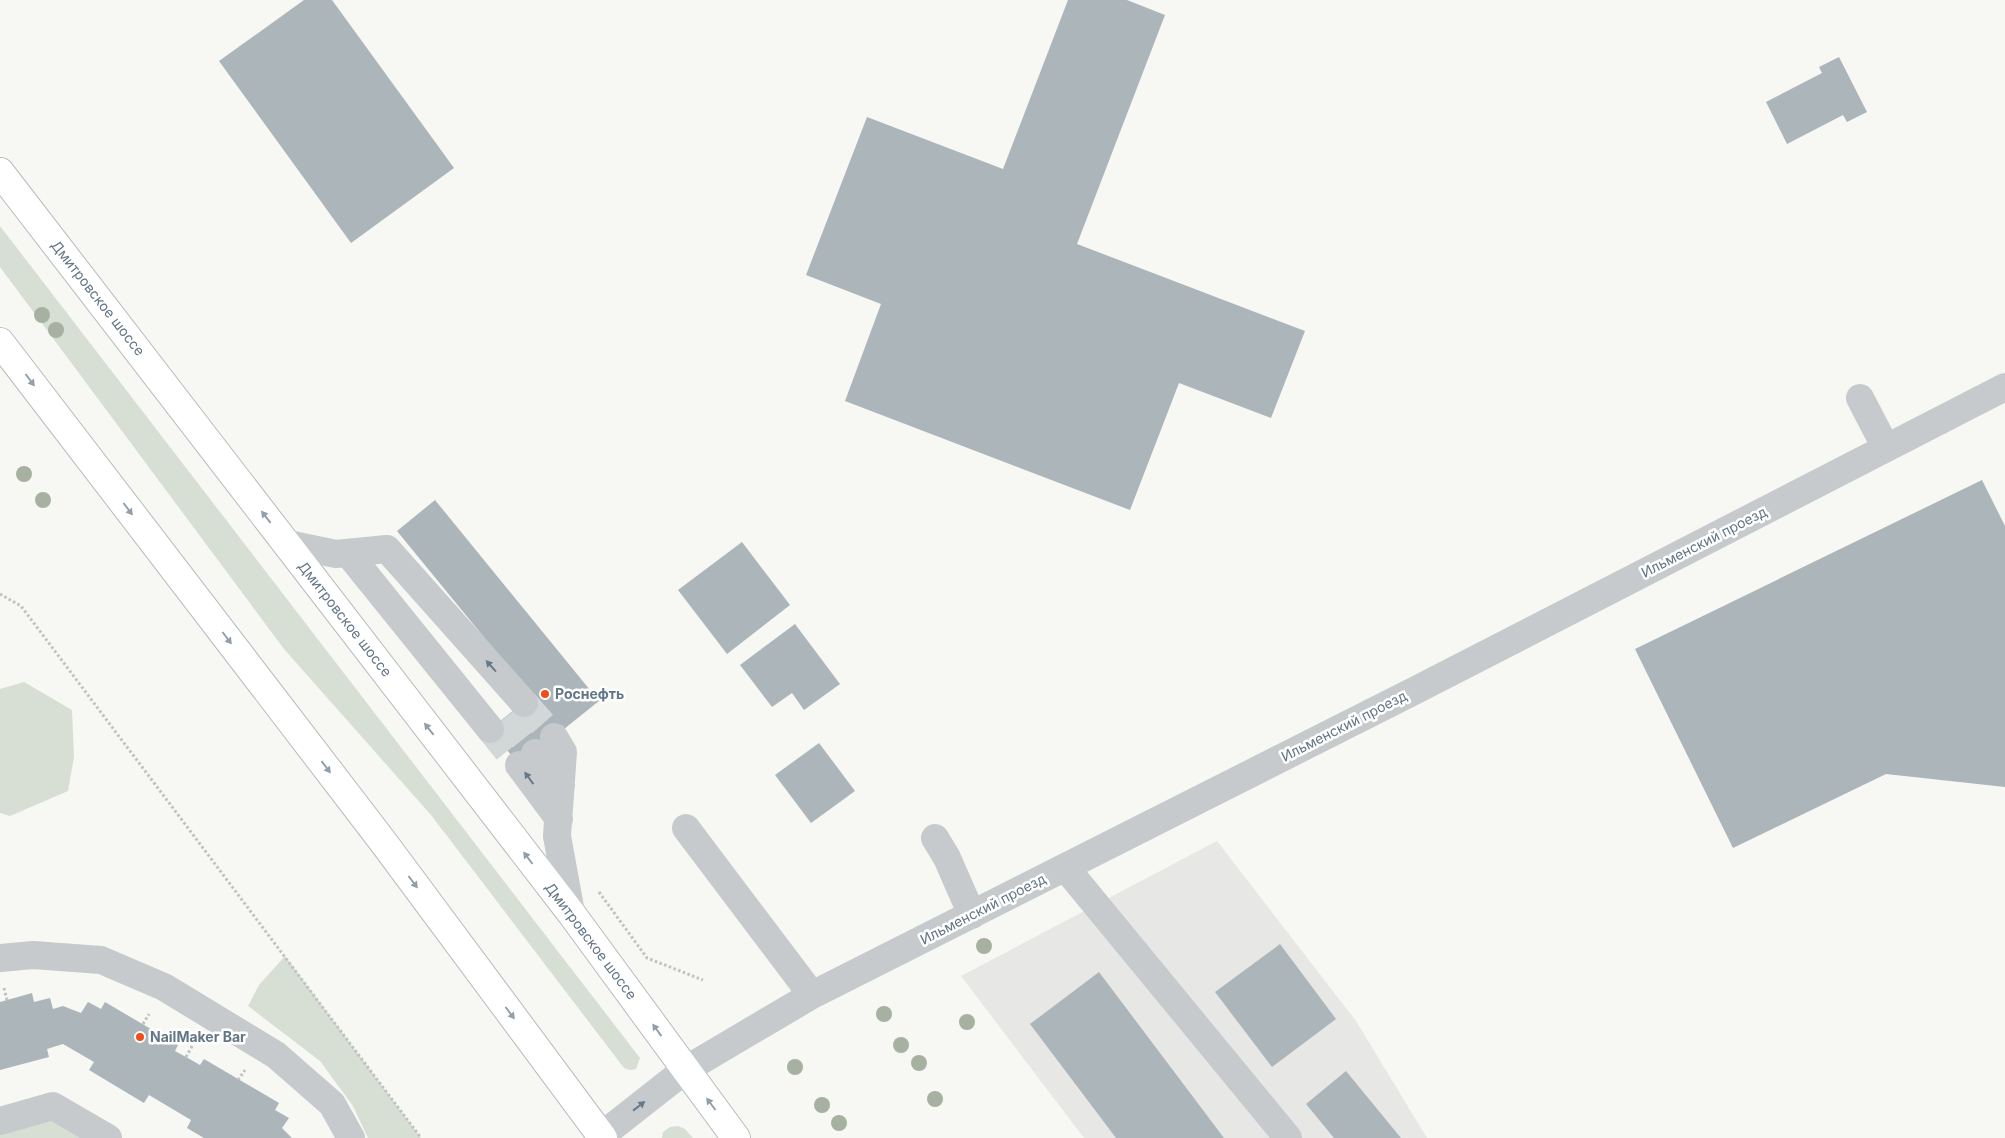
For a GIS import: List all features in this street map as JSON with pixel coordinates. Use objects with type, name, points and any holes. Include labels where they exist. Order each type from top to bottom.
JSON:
[{"type":"main road","name":"Дмитровское шоссе","points":[[0,172],[571,913],[736,1138]]},
{"type":"main road","points":[[0,342],[384,843],[602,1137]]},
{"type":"street","name":"Ильменский проезд","points":[[685,1070],[812,995],[2005,387]]},
{"type":"street","points":[[1860,398],[1886,448]]},
{"type":"street","points":[[288,544],[336,554],[357,552],[506,716]]},
{"type":"street","points":[[558,819],[536,752],[563,752],[557,836],[571,913]]},
{"type":"street","points":[[686,828],[812,995]]},
{"type":"street","points":[[935,838],[947,858],[972,915]]},
{"type":"street","points":[[1065,867],[1288,1138]]},
{"type":"street","points":[[0,958],[34,955],[101,960],[164,988],[276,1055],[332,1104],[350,1138]]},
{"type":"street","points":[[602,1137],[685,1070]]},
{"type":"street","points":[[0,1121],[53,1106],[108,1138]]},
{"type":"path","points":[[0,594],[21,606],[422,1138]]},
{"type":"path","points":[[597,889],[647,958],[703,980]]},
{"type":"shaded area","points":[[0,226],[640,1058],[636,1069],[624,1068],[431,815],[284,649],[0,267]]},
{"type":"shaded area","points":[[24,682],[72,710],[74,757],[68,791],[10,816],[0,813],[0,689]]},
{"type":"shaded area","points":[[1217,841],[1356,1021],[1427,1138],[1084,1138],[961,976]]},
{"type":"shaded area","points":[[285,956],[421,1138],[368,1138],[353,1106],[320,1061],[248,1006],[259,985]]},
{"type":"shaded area","points":[[53,1106],[108,1138],[0,1138],[0,1121]]},
{"type":"shaded area","points":[[678,1126],[685,1129],[693,1138],[662,1138],[663,1132],[670,1127]]},
{"type":"building","points":[[304,0],[332,0],[454,168],[351,243],[219,61]]},
{"type":"building","points":[[1068,0],[1127,0],[1165,15],[1077,244],[1305,331],[1271,418],[1179,383],[1130,510],[845,401],[881,304],[806,275],[867,117],[1003,169]]},
{"type":"building","points":[[1839,57],[1867,112],[1847,122],[1843,115],[1787,144],[1766,102],[1822,73],[1819,67]]},
{"type":"building","points":[[1982,480],[2005,526],[2005,787],[1886,774],[1733,848],[1635,649]]},
{"type":"building","points":[[435,500],[599,701],[519,765],[490,729],[532,696],[397,531]]},
{"type":"building","points":[[742,542],[790,605],[727,654],[678,590]]},
{"type":"building","points":[[795,624],[840,684],[804,710],[792,693],[772,707],[740,665]]},
{"type":"building","points":[[819,743],[855,791],[811,823],[775,775]]},
{"type":"building","points":[[1280,944],[1336,1019],[1272,1067],[1215,992]]},
{"type":"building","points":[[1099,972],[1224,1138],[1116,1138],[1030,1024]]},
{"type":"building","points":[[32,993],[34,1002],[50,998],[53,1009],[63,1006],[81,1013],[88,1002],[101,1009],[105,1002],[178,1045],[175,1051],[200,1065],[204,1059],[279,1103],[275,1110],[289,1118],[282,1128],[292,1138],[204,1138],[187,1128],[191,1120],[149,1095],[144,1103],[89,1070],[94,1062],[63,1044],[47,1049],[49,1057],[0,1070],[0,1002]]},
{"type":"building","points":[[1346,1071],[1401,1138],[1334,1138],[1306,1104]]},
{"type":"tunnel","points":[[524,703],[554,737]]},
{"type":"tunnel","points":[[506,717],[535,753]]},
{"type":"tunnel","points":[[490,729],[519,765]]},
{"type":"place","name":"Роснефть","points":[[545,694]]},
{"type":"place","name":"NailMaker Bar","points":[[140,1037]]}]
